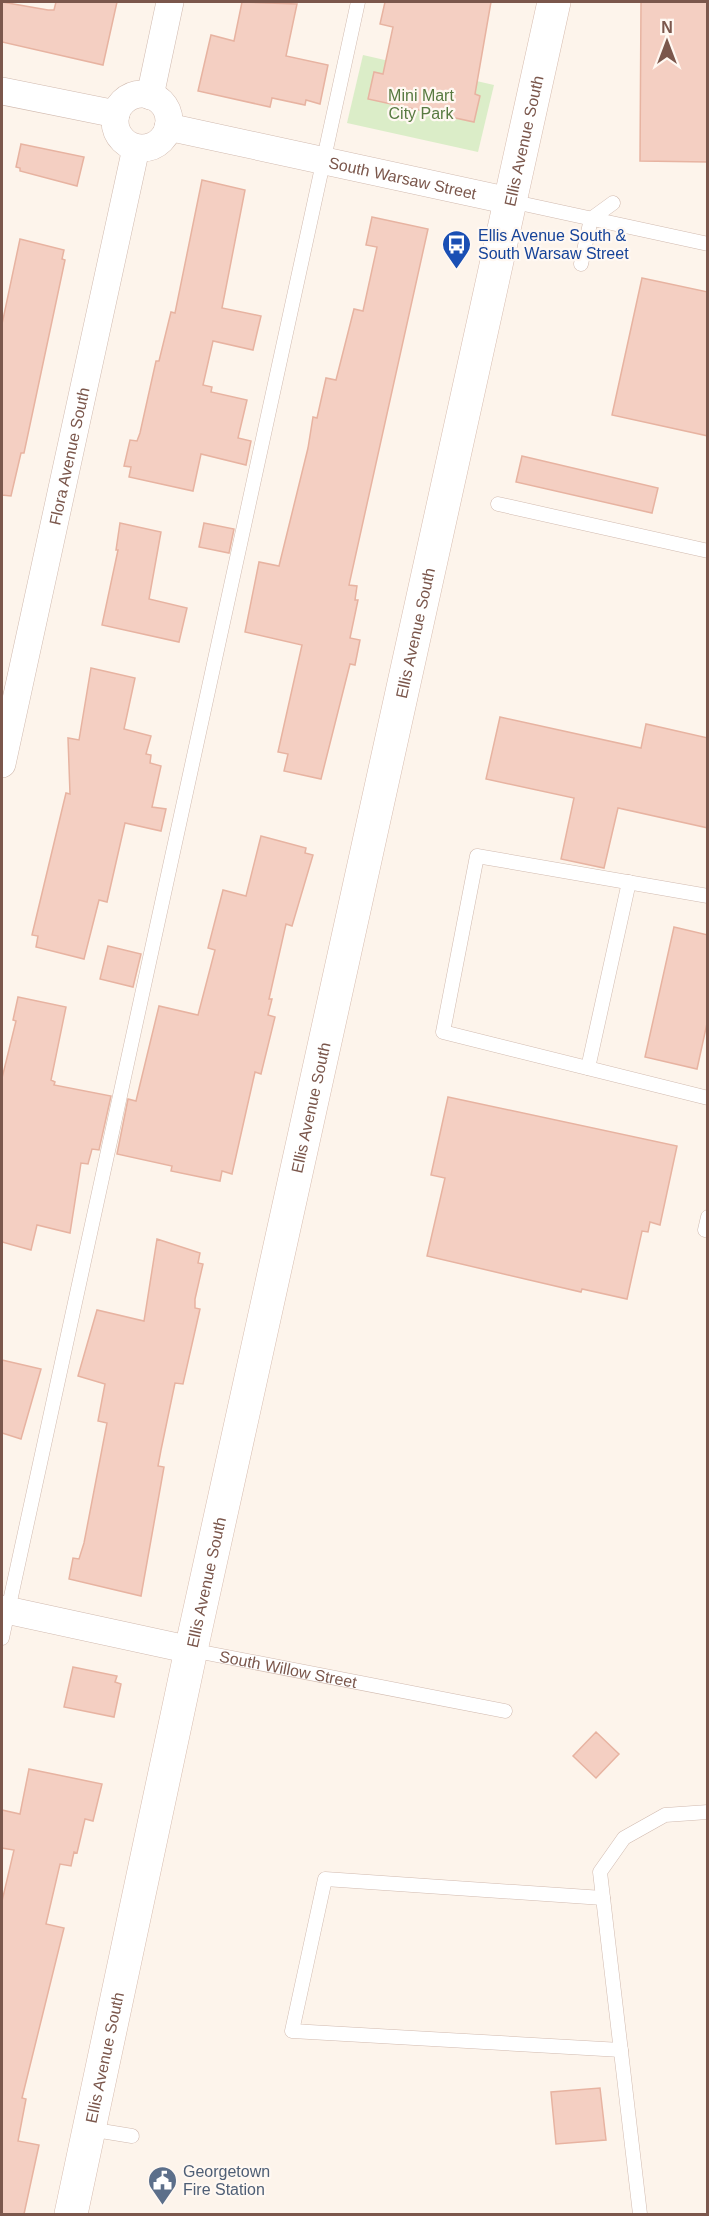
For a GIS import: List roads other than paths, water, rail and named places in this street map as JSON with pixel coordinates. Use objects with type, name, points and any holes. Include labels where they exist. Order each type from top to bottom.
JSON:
[{"type":"street","points":[[150,96],[171,2]]},
{"type":"street","name":"Ellis Avenue South","points":[[71,2214],[191,1650],[554,2]]},
{"type":"street","points":[[2,91],[116,114]]},
{"type":"street","points":[[150,96],[163,105],[167,113],[168,127],[156,145],[136,148],[124,141],[118,134],[115,126],[116,114],[123,102],[130,97],[150,96]]},
{"type":"street","name":"South Warsaw Street","points":[[168,127],[510,201]]},
{"type":"street","name":"Flora Avenue South","points":[[2,764],[136,148]]},
{"type":"street","name":"South Willow Street","points":[[5,1610],[191,1650]]},
{"type":"lane","points":[[2,1638],[5,1610],[358,2]]},
{"type":"lane","name":"South Warsaw Street","points":[[510,201],[708,244]]},
{"type":"lane","points":[[581,264],[591,219],[613,203]]},
{"type":"lane","points":[[498,504],[708,550]]},
{"type":"lane","points":[[708,896],[477,856],[443,1032],[708,1098]]},
{"type":"lane","points":[[588,1068],[628,882]]},
{"type":"lane","name":"South Willow Street","points":[[191,1650],[505,1711]]},
{"type":"lane","points":[[640,2214],[600,1872],[624,1838],[665,1815],[708,1812]]},
{"type":"lane","points":[[603,1898],[326,1879],[292,2031],[621,2050]]},
{"type":"lane","points":[[89,2129],[132,2136]]},
{"type":"place","name":"Ellis Avenue South & South Warsaw Street","points":[[457,270]]},
{"type":"place","name":"Georgetown Fire Station","points":[[162,2206]]},
{"type":"park label","name":"Mini Mart City Park","points":[[421,104]]}]
